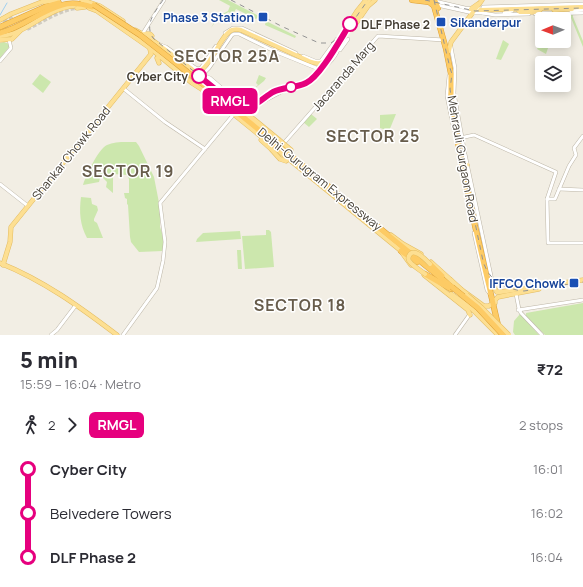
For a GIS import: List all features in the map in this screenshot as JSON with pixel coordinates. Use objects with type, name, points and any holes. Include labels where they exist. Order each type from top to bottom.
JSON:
[{"type":"highway","points":[[42,6],[58,0]]},
{"type":"highway","points":[[412,0],[435,4]]},
{"type":"highway","name":"Delhi-Gurugram Expressway","points":[[0,27],[42,6],[67,2],[78,2],[93,6],[200,80],[400,244],[417,262],[502,333]]},
{"type":"highway","name":"Delhi-Gurugram Expressway","points":[[0,32],[12,30],[63,4],[93,6]]},
{"type":"highway","name":"Mehrauli Gurgaon Road","points":[[435,4],[453,72],[452,90],[460,159],[469,203],[474,216]]},
{"type":"highway","name":"Mehrauli Gurgaon Road","points":[[445,42],[451,74],[450,88],[452,112],[461,137],[475,226],[491,295],[502,333]]},
{"type":"highway","name":"Delhi-Gurugram Expressway","points":[[200,80],[392,238],[443,283]]},
{"type":"highway","points":[[273,147],[282,146]]},
{"type":"highway","name":"Mehrauli Gurgaon Road","points":[[475,226],[483,244],[496,319],[502,333]]},
{"type":"highway","points":[[392,238],[422,259],[430,270]]},
{"type":"highway","points":[[400,244],[400,251],[417,262]]},
{"type":"highway","points":[[430,264],[437,271],[443,283]]},
{"type":"highway","points":[[425,274],[443,283],[451,290]]},
{"type":"main road","points":[[0,20],[47,0]]},
{"type":"main road","points":[[82,0],[100,6],[135,30],[192,73],[196,74],[201,71],[230,30],[235,29],[241,30],[309,61],[322,63],[327,58],[365,0]]},
{"type":"main road","points":[[346,38],[351,21],[369,0]]},
{"type":"main road","points":[[374,0],[368,6],[347,37],[337,42],[333,55],[324,64],[315,66],[236,31],[229,35],[198,83],[208,94],[400,251],[407,262],[455,298],[471,314]]},
{"type":"main road","points":[[445,42],[450,43],[476,10],[522,10],[572,5],[583,8]]},
{"type":"main road","points":[[522,10],[537,12],[540,10],[572,5]]},
{"type":"main road","points":[[0,36],[10,35],[38,18],[69,6],[85,7],[97,11],[150,48],[179,72],[200,80],[246,110],[269,136],[282,146]]},
{"type":"main road","points":[[78,8],[85,7]]},
{"type":"main road","points":[[113,23],[126,30],[129,28],[128,25]]},
{"type":"main road","points":[[0,40],[9,40],[20,30]]},
{"type":"main road","points":[[135,30],[143,32],[158,42],[192,69]]},
{"type":"main road","name":"Shankar Chowk Road","points":[[29,207],[152,54],[150,48]]},
{"type":"main road","name":"Shankar Chowk Road","points":[[2,264],[10,242],[11,227],[152,56],[159,56]]},
{"type":"main road","points":[[159,56],[157,59],[159,63]]},
{"type":"main road","points":[[309,61],[315,61]]},
{"type":"main road","points":[[201,71],[205,64]]},
{"type":"main road","points":[[179,72],[178,67],[182,65]]},
{"type":"main road","points":[[200,80],[208,94]]},
{"type":"main road","points":[[200,80],[262,125],[291,150],[291,157],[286,161],[283,160],[261,140],[254,131]]},
{"type":"main road","points":[[222,113],[226,111],[224,106]]},
{"type":"main road","points":[[475,239],[490,282],[497,292],[583,281]]},
{"type":"main road","points":[[400,244],[420,253],[448,276],[492,321],[496,319]]},
{"type":"main road","points":[[452,280],[416,253],[413,252],[409,254],[409,261],[425,274],[451,290],[455,298],[470,307],[479,316],[502,333]]},
{"type":"main road","points":[[2,264],[22,272],[75,305],[116,335]]},
{"type":"main road","points":[[499,296],[583,281]]},
{"type":"main road","points":[[460,289],[482,308],[502,333]]},
{"type":"main road","points":[[460,289],[484,306],[489,306],[494,303],[498,297],[529,291]]},
{"type":"main road","points":[[479,316],[485,314]]},
{"type":"street","points":[[143,32],[163,0]]},
{"type":"street","points":[[357,11],[365,0]]},
{"type":"street","points":[[347,31],[350,30],[366,6],[374,0]]},
{"type":"street","points":[[435,4],[476,10],[495,15],[583,8]]},
{"type":"street","points":[[476,10],[572,5],[583,8]]},
{"type":"street","points":[[351,21],[360,6]]},
{"type":"street","points":[[502,8],[522,10]]},
{"type":"street","points":[[158,42],[195,68],[200,69],[230,30],[239,27],[315,61],[321,61],[337,42]]},
{"type":"street","points":[[280,52],[239,34],[233,34],[200,80],[229,94],[246,110],[287,87],[301,84],[310,79],[319,68]]},
{"type":"street","points":[[260,36],[285,48]]},
{"type":"street","name":"Jacaranda Marg","points":[[282,146],[378,36],[445,42]]},
{"type":"street","points":[[316,73],[325,68],[333,55],[337,53],[346,38]]},
{"type":"street","points":[[0,59],[10,48],[9,40]]},
{"type":"street","points":[[253,40],[267,48],[313,67],[319,68],[327,65]]},
{"type":"street","points":[[445,42],[455,68],[454,93],[461,137],[474,135],[556,172],[547,199],[548,244],[583,243]]},
{"type":"street","points":[[124,89],[165,122],[185,134],[205,149]]},
{"type":"street","points":[[452,112],[460,159]]},
{"type":"street","points":[[123,335],[157,288],[163,263],[165,242],[160,203],[234,114]]},
{"type":"street","points":[[255,120],[282,146]]},
{"type":"street","points":[[547,199],[554,200],[569,166],[576,155],[574,148],[583,136]]},
{"type":"street","points":[[466,165],[483,244]]},
{"type":"street","points":[[0,184],[29,207]]},
{"type":"street","points":[[559,189],[583,190]]},
{"type":"street","points":[[469,203],[475,226],[475,239],[486,290],[491,295]]},
{"type":"street","points":[[516,294],[519,310],[541,335]]},
{"type":"street","points":[[519,310],[583,301]]},
{"type":"street","points":[[51,335],[55,332],[75,305]]},
{"type":"street","points":[[456,335],[471,314],[470,307]]},
{"type":"street","points":[[471,314],[479,316]]},
{"type":"green space","points":[[219,0],[228,0],[259,16],[256,19],[236,9],[233,14],[228,12],[221,19],[218,18],[211,28],[217,17],[228,11],[230,6],[234,8]]},
{"type":"green space","points":[[571,14],[573,14],[583,41],[583,47],[571,18]]},
{"type":"green space","points":[[266,21],[296,36],[295,38],[265,25]]},
{"type":"green space","points":[[503,40],[509,44],[501,60],[496,59]]},
{"type":"green space","points":[[4,42],[10,46],[0,58],[0,43]]},
{"type":"green space","points":[[538,48],[548,48],[546,54]]},
{"type":"green space","points":[[40,74],[51,82],[43,93],[32,84]]},
{"type":"green space","points":[[259,75],[266,78],[264,81],[244,97],[258,85],[256,83]]},
{"type":"green space","points":[[311,114],[317,119],[309,127],[303,122]]},
{"type":"green space","points":[[396,114],[389,131],[380,128],[380,115]]},
{"type":"green space","points":[[136,142],[154,177],[160,208],[160,227],[164,239],[163,251],[139,252],[131,242],[128,205],[124,193],[129,193],[129,179],[127,175],[113,174],[113,193],[106,187],[107,182],[103,178],[100,178],[99,182],[83,185],[93,163],[104,147],[114,143]]},
{"type":"green space","points":[[81,197],[91,198],[92,204],[97,206],[98,210],[94,221],[97,223],[103,238],[87,238],[81,218]]},
{"type":"green space","points":[[266,230],[271,232],[274,267],[245,269],[242,236],[266,235]]},
{"type":"green space","points":[[240,231],[241,239],[196,242],[203,233]]},
{"type":"green space","points":[[237,250],[241,250],[242,269],[238,269]]},
{"type":"green space","points":[[583,303],[583,335],[545,335],[526,316],[526,313]]},
{"type":"green space","points":[[520,314],[539,335],[515,335],[513,332],[514,321]]},
{"type":"waterway","points":[[0,15],[7,3]]},
{"type":"tunnel","points":[[27,29],[58,13],[77,8]]},
{"type":"tunnel","points":[[9,33],[5,28],[5,21],[13,15]]},
{"type":"railway","points":[[163,0],[150,23],[153,38],[235,105],[242,108],[251,107],[275,91],[305,84],[312,80],[368,0]]},
{"type":"railway","points":[[231,0],[281,26],[319,43],[331,43],[340,37]]},
{"type":"railway","points":[[425,0],[475,11],[583,8]]},
{"type":"railway","points":[[434,0],[452,74],[450,89],[468,189],[483,261],[489,274],[493,279],[504,286],[524,291],[583,282]]},
{"type":"metro line","name":"RMGL","points":[[199,76],[235,105],[242,108],[251,107],[261,102],[275,91],[305,84],[312,80],[330,56],[350,24]]},
{"type":"place","name":"Phase 3 Station","points":[[263,17]]},
{"type":"place","name":"Sikanderpur","points":[[441,22]]},
{"type":"place","name":"DLF Phase 2","points":[[350,24]]},
{"type":"place","name":"Cyber City","points":[[199,76]]},
{"type":"place","name":"IFFCO Chowk","points":[[574,283]]},
{"type":"district","name":"SECTOR 25A","points":[[227,56]]},
{"type":"district","name":"SECTOR 25","points":[[373,136]]},
{"type":"district","name":"SECTOR 19","points":[[128,171]]},
{"type":"district","name":"SECTOR 18","points":[[300,305]]}]
